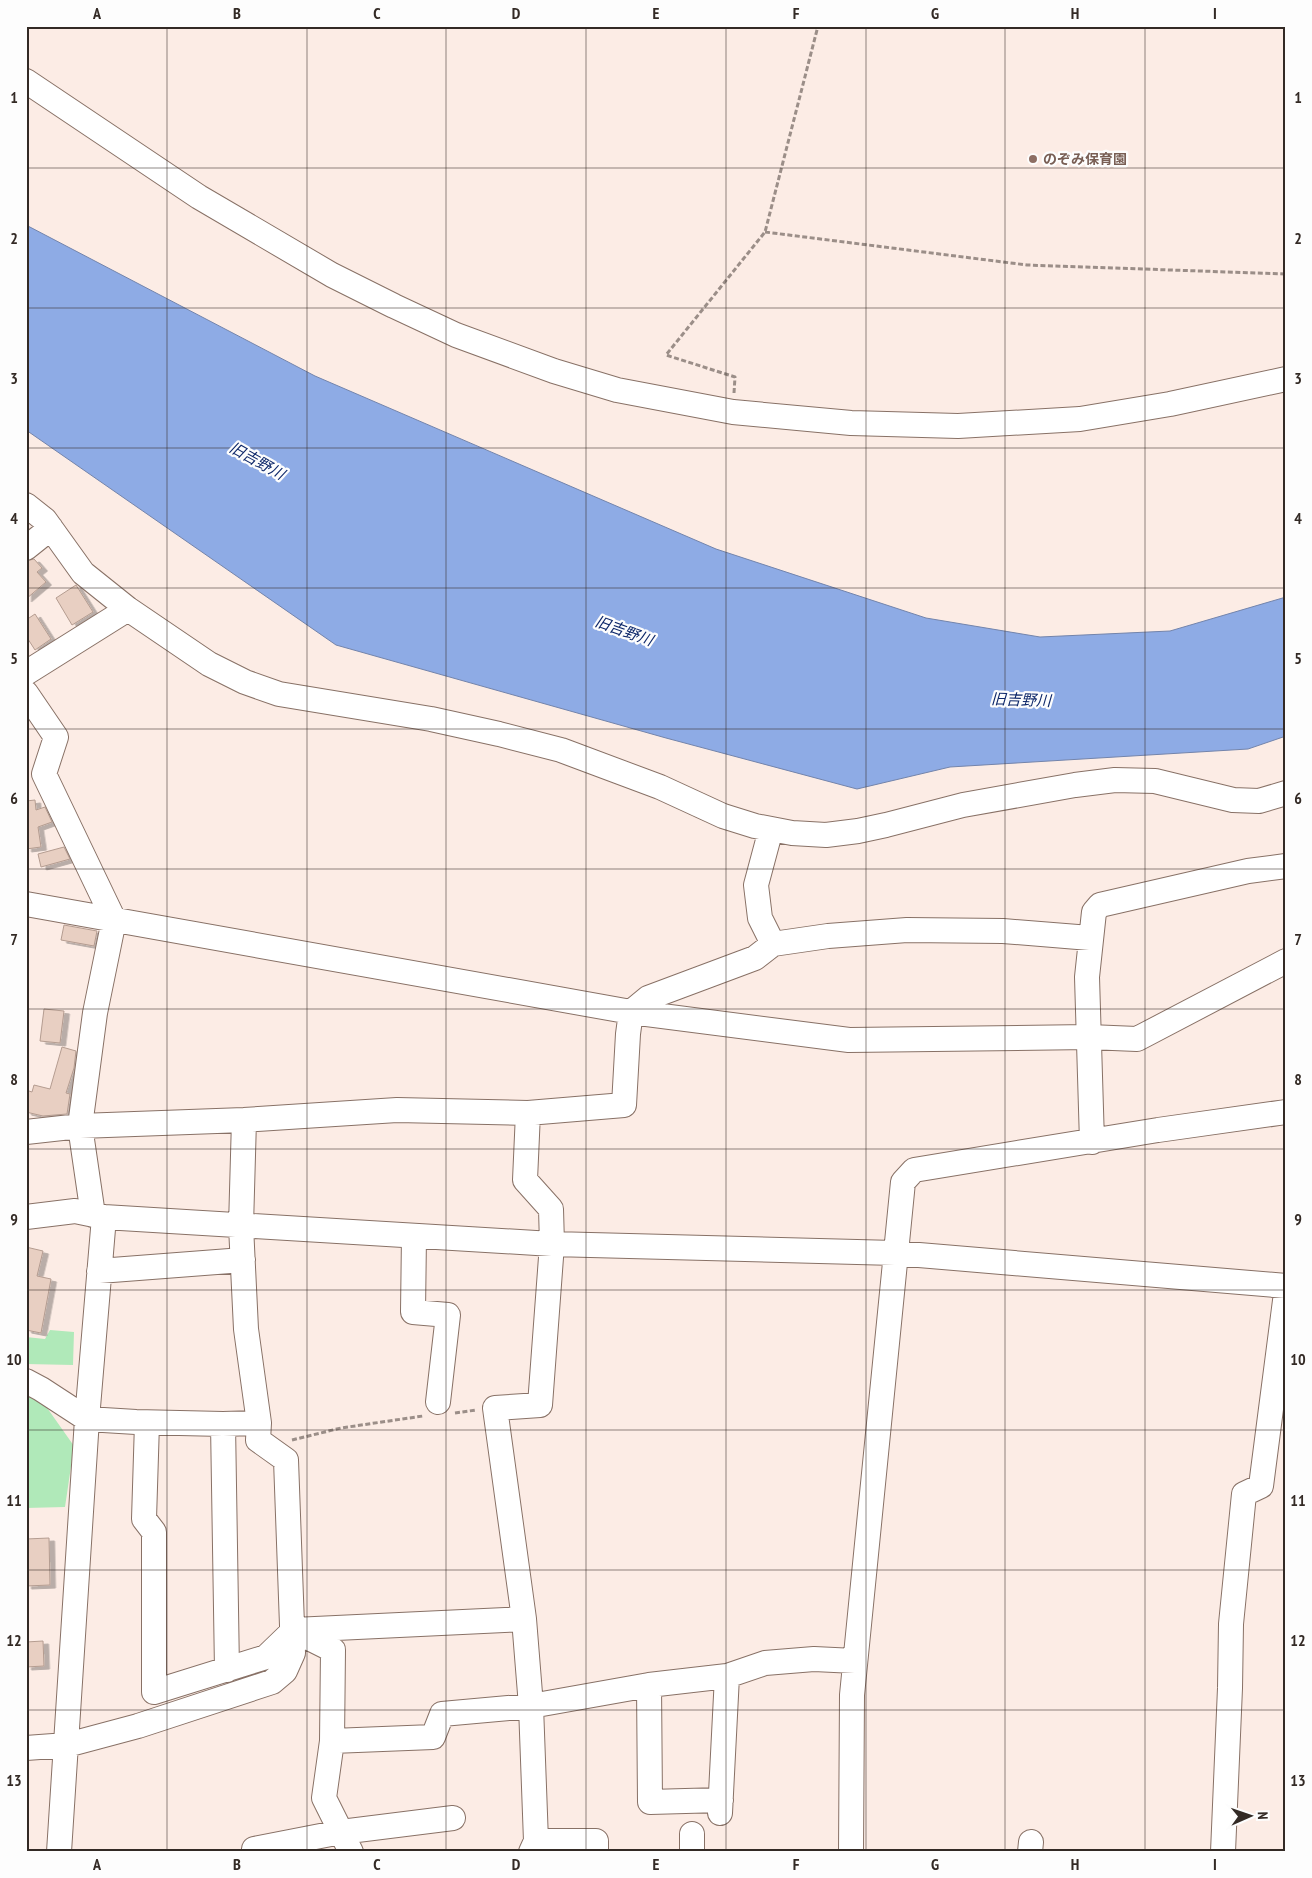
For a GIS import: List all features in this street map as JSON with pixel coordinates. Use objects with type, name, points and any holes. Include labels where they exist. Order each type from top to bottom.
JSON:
[{"type":"street","points":[[26,80],[199,198],[332,275],[456,335],[554,371],[617,390],[733,412],[851,423],[958,426],[1080,419],[1170,404],[1286,379]]},
{"type":"street","points":[[26,505],[46,520],[83,573],[128,609],[209,664],[245,682],[279,694],[431,719],[561,750],[660,787],[723,816],[771,829],[792,833],[826,834],[858,831],[963,805],[1075,785],[1115,780],[1155,781],[1233,800],[1259,801],[1285,797]]},
{"type":"street","points":[[26,548],[51,528]]},
{"type":"street","points":[[26,673],[128,609]]},
{"type":"street","points":[[26,693],[56,737],[44,774],[114,920],[94,1013],[80,1126],[98,1216],[99,1271],[86,1419],[59,1852]]},
{"type":"street","points":[[771,829],[756,885],[760,918],[773,944]]},
{"type":"street","points":[[1092,1142],[1087,976],[1094,912],[1100,905],[1248,871],[1286,866]]},
{"type":"street","points":[[26,904],[631,1012],[849,1040],[1089,1037],[1137,1039],[1286,961]]},
{"type":"street","points":[[26,1132],[80,1126],[244,1120],[397,1110],[528,1113],[624,1105],[631,1012],[648,998],[755,958],[773,944],[828,936],[907,930],[1003,931],[1090,938]]},
{"type":"street","points":[[851,1852],[852,1695],[902,1182],[914,1170],[1158,1130],[1286,1112]]},
{"type":"street","points":[[528,1113],[525,1180],[551,1210],[552,1244],[540,1405],[495,1408],[524,1619],[531,1706],[533,1846],[596,1841],[596,1852]]},
{"type":"street","points":[[26,1748],[67,1745],[138,1726],[272,1682],[285,1671],[293,1653],[294,1630],[286,1460],[258,1440],[259,1423],[246,1329],[241,1226],[244,1120]]},
{"type":"street","points":[[26,1217],[75,1211],[98,1216],[241,1226],[552,1244],[895,1253],[1286,1286]]},
{"type":"street","points":[[414,1236],[413,1312],[448,1315],[439,1410]]},
{"type":"street","points":[[99,1271],[243,1260]]},
{"type":"street","points":[[1223,1852],[1231,1624],[1244,1494],[1261,1486],[1286,1293]]},
{"type":"street","points":[[26,1380],[86,1419],[222,1424],[259,1423]]},
{"type":"street","points":[[147,1422],[144,1519],[154,1532],[154,1692],[266,1658],[294,1630],[524,1619]]},
{"type":"street","points":[[222,1424],[227,1670]]},
{"type":"street","points":[[294,1630],[333,1650],[332,1741],[324,1798],[346,1842]]},
{"type":"street","points":[[332,1741],[433,1737],[442,1714],[531,1706],[649,1685],[727,1676],[765,1663],[814,1659],[855,1661]]},
{"type":"street","points":[[649,1685],[650,1802],[721,1807],[727,1676]]},
{"type":"street","points":[[254,1849],[346,1842],[453,1818]]},
{"type":"path","points":[[733,412],[736,377],[666,355],[766,232],[818,26]]},
{"type":"path","points":[[766,232],[1026,265],[1286,274]]},
{"type":"path","points":[[267,1447],[340,1428],[439,1410],[495,1408]]},
{"type":"green space","points":[[50,1330],[74,1332],[73,1365],[26,1364],[26,1337],[45,1339]]},
{"type":"green space","points":[[26,1389],[38,1395],[74,1446],[65,1507],[26,1508]]},
{"type":"water","name":"旧吉野川","points":[[26,225],[315,376],[716,549],[926,618],[1040,637],[1170,631],[1286,597],[1286,736],[1248,749],[950,767],[857,789],[666,738],[336,645],[26,430]]},
{"type":"building","points":[[34,559],[42,568],[37,572],[46,582],[26,599],[26,561]]},
{"type":"building","points":[[76,585],[93,612],[72,625],[56,598]]},
{"type":"building","points":[[35,614],[51,639],[35,650],[26,636],[26,620]]},
{"type":"building","points":[[35,800],[36,810],[45,807],[52,822],[38,827],[41,847],[26,849],[26,801]]},
{"type":"building","points":[[64,847],[70,859],[41,867],[38,854]]},
{"type":"building","points":[[64,925],[97,931],[94,946],[61,940]]},
{"type":"building","points":[[44,1009],[64,1011],[60,1043],[40,1041]]},
{"type":"building","points":[[62,1047],[76,1051],[74,1068],[66,1093],[70,1094],[67,1114],[43,1116],[26,1112],[26,1090],[32,1092],[34,1085],[50,1089]]},
{"type":"building","points":[[26,1247],[43,1251],[37,1276],[51,1279],[41,1333],[26,1330]]},
{"type":"building","points":[[49,1538],[50,1585],[26,1586],[26,1539]]},
{"type":"building","points":[[43,1641],[44,1666],[26,1667],[26,1642]]},
{"type":"place","name":"のぞみ保育園","points":[[1033,159]]}]
